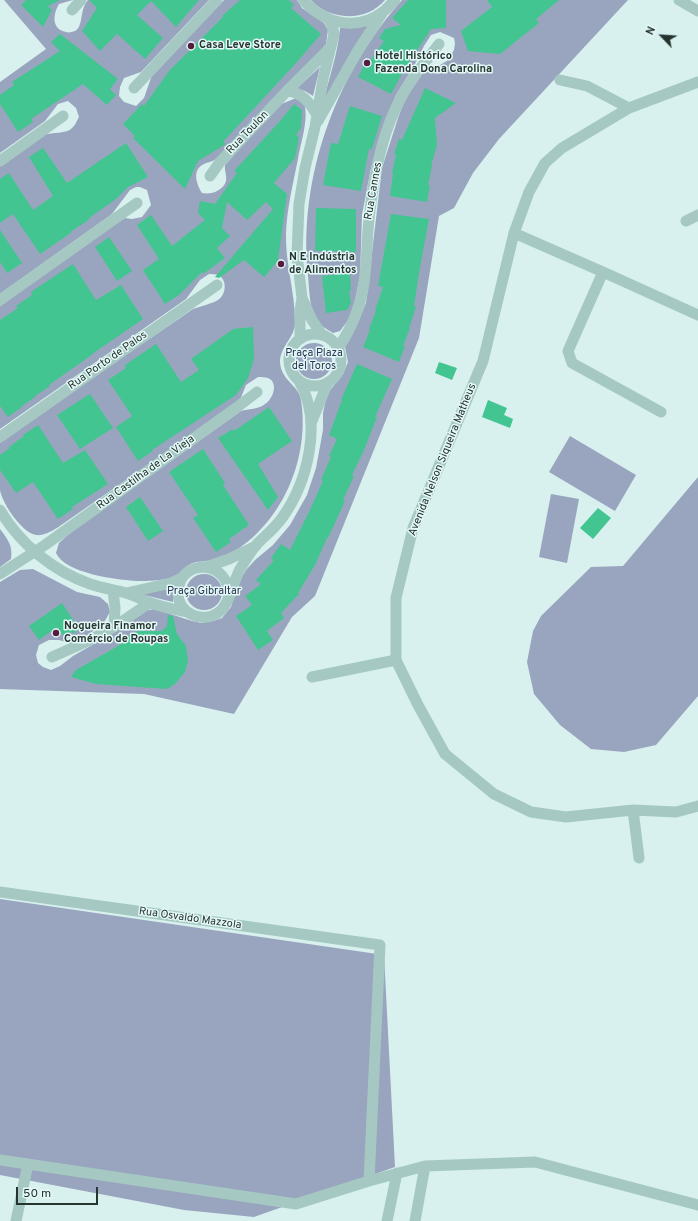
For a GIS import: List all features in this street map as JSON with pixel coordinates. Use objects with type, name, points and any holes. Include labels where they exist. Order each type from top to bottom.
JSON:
[{"type":"street","points":[[72,10],[81,0]]},
{"type":"street","points":[[134,88],[217,0]]},
{"type":"street","points":[[303,0],[314,11],[329,20],[342,23],[357,23],[370,19],[383,12]]},
{"type":"street","points":[[315,126],[357,52],[383,12],[395,0]]},
{"type":"street","points":[[679,0],[698,11]]},
{"type":"street","points":[[300,339],[300,311],[302,298],[297,255],[299,204],[323,78],[334,34],[329,20]]},
{"type":"street","name":"Rua Cannes","points":[[338,348],[347,334],[360,302],[365,276],[368,220],[373,187],[385,140],[401,97],[439,44]]},
{"type":"street","name":"Rua Toulon","points":[[210,176],[220,162],[331,47]]},
{"type":"street","points":[[560,80],[587,86],[629,108]]},
{"type":"street","name":"Avenida Nelson Siqueira Matheus","points":[[698,82],[629,108],[562,148],[545,163],[529,192],[514,233],[483,362],[413,528],[396,598],[396,660],[418,705],[446,754],[494,794],[531,812],[566,817],[633,810],[676,812],[698,806]]},
{"type":"street","points":[[287,91],[302,96],[309,102],[317,115]]},
{"type":"street","points":[[0,161],[63,116]]},
{"type":"street","points":[[0,300],[137,203]]},
{"type":"street","points":[[686,221],[698,215]]},
{"type":"street","points":[[514,233],[698,315]]},
{"type":"street","points":[[603,272],[568,351],[572,363],[661,412]]},
{"type":"street","name":"Rua Porto de Palos","points":[[0,437],[216,285]]},
{"type":"street","points":[[302,298],[312,320],[322,335]]},
{"type":"street","points":[[126,593],[171,583],[182,578],[192,569],[206,567],[229,559],[256,545],[269,534],[293,502],[306,467],[312,435],[311,421],[305,391],[291,370],[291,350],[300,339],[310,334],[322,335],[331,340],[338,348],[341,360],[340,367],[333,378],[321,385],[313,386],[299,381]]},
{"type":"street","points":[[311,421],[328,382]]},
{"type":"street","name":"Rua Castilha de La Vieja","points":[[0,574],[45,545],[257,392]]},
{"type":"street","points":[[0,510],[8,523],[34,551],[64,573],[90,584],[126,593],[149,602],[187,612],[194,616],[203,618],[212,617],[220,612],[225,606],[240,570],[256,545]]},
{"type":"street","points":[[206,567],[212,568],[224,577],[228,583],[228,598]]},
{"type":"street","points":[[182,578],[178,592],[179,600],[187,612]]},
{"type":"street","points":[[113,590],[114,627]]},
{"type":"street","points":[[52,657],[88,641],[114,627],[149,602]]},
{"type":"street","points":[[312,678],[396,660]]},
{"type":"street","points":[[633,810],[639,858]]},
{"type":"street","name":"Rua Osvaldo Mazzola","points":[[0,892],[380,945],[369,1181]]},
{"type":"street","points":[[0,1160],[296,1204],[369,1181],[425,1166],[535,1162],[698,1205]]},
{"type":"street","points":[[16,1221],[28,1164]]},
{"type":"street","points":[[415,1221],[425,1166]]},
{"type":"street","points":[[387,1221],[397,1173]]},
{"type":"green space","points":[[4,0],[73,0],[59,4],[55,12],[55,21],[58,28],[72,32],[78,29],[80,25],[83,8],[88,0],[209,0],[141,72],[124,78],[120,87],[119,96],[124,102],[136,106],[144,98],[152,75],[224,0],[297,0],[302,8],[324,23],[328,30],[326,44],[321,50],[216,159],[200,167],[196,174],[198,186],[202,193],[213,193],[219,190],[226,181],[225,165],[279,105],[296,98],[304,102],[306,116],[290,196],[286,233],[287,255],[295,310],[295,327],[291,337],[282,351],[280,362],[283,374],[297,390],[301,400],[303,421],[297,464],[290,485],[280,504],[267,522],[252,538],[229,555],[213,560],[196,562],[186,567],[173,577],[157,580],[137,581],[105,577],[70,566],[61,560],[56,553],[59,543],[70,533],[241,411],[263,406],[268,402],[274,391],[273,383],[268,378],[258,377],[246,385],[240,400],[235,404],[52,531],[41,535],[36,535],[25,529],[14,517],[4,502],[0,490],[0,443],[2,440],[193,309],[221,298],[225,284],[221,277],[209,274],[200,280],[186,299],[0,429],[0,306],[115,224],[125,218],[132,219],[142,217],[151,205],[147,190],[136,187],[130,190],[112,214],[0,294],[0,166],[44,135],[70,130],[79,117],[76,108],[68,101],[58,104],[45,121],[0,153],[0,82],[46,49]]},
{"type":"green space","points":[[311,0],[385,0],[368,12],[348,16],[328,12]]},
{"type":"green space","points":[[402,0],[628,0],[499,139],[473,173],[454,208],[439,216],[419,338],[315,596],[292,617],[234,714],[144,694],[0,689],[0,582],[20,570],[33,569],[77,592],[100,597],[108,604],[110,612],[103,624],[79,641],[73,644],[59,640],[49,640],[39,645],[36,655],[38,663],[51,670],[60,666],[73,656],[106,637],[139,614],[148,610],[155,609],[201,623],[222,618],[231,607],[238,584],[246,570],[255,560],[273,545],[290,525],[307,495],[316,468],[323,430],[323,413],[327,394],[343,374],[348,362],[345,347],[366,303],[382,168],[399,115],[408,92],[425,70],[434,65],[440,65],[447,61],[454,50],[454,38],[440,32],[431,35],[396,95],[381,135],[371,168],[362,215],[360,276],[355,301],[349,319],[340,331],[333,333],[322,326],[314,317],[309,292],[306,239],[309,202],[316,165],[326,129],[358,60],[379,29]]},
{"type":"green space","points":[[368,26],[323,103],[335,56],[340,28]]},
{"type":"green space","points":[[320,67],[313,96],[305,91],[296,89]]},
{"type":"green space","name":"Praça Plaza del Toros","points":[[318,343],[327,348],[331,354],[331,368],[327,374],[318,379],[310,379],[301,374],[297,368],[296,357],[301,348],[307,344]]},
{"type":"green space","points":[[570,436],[636,475],[615,511],[549,472]]},
{"type":"green space","points":[[698,477],[698,696],[656,745],[624,752],[591,749],[560,725],[534,694],[527,662],[533,631],[541,616],[591,567],[623,566]]},
{"type":"green space","points":[[551,494],[579,499],[567,563],[539,557]]},
{"type":"green space","points":[[0,529],[9,543],[11,559],[0,567]]},
{"type":"green space","name":"Praça Gibraltar","points":[[208,574],[217,579],[221,585],[221,599],[217,605],[208,610],[200,610],[191,605],[187,599],[186,588],[191,579],[197,575]]},
{"type":"green space","points":[[174,588],[173,602],[140,594]]},
{"type":"green space","points":[[0,899],[384,955],[395,1167],[254,1217],[184,1210],[0,1175]]},
{"type":"building","points":[[26,0],[60,0],[48,6],[52,10],[43,27],[21,5]]},
{"type":"building","points":[[89,0],[199,0],[176,27],[151,1],[137,15],[163,38],[145,59],[117,34],[100,51],[82,31],[97,8]]},
{"type":"building","points":[[240,0],[289,0],[294,5],[291,8],[321,34],[223,142],[226,144],[198,161],[185,189],[133,138],[135,136],[123,124],[142,104],[144,106],[169,71],[223,17],[222,16]]},
{"type":"building","points":[[408,0],[446,0],[446,28],[431,29],[404,70],[391,94],[358,77],[368,58],[371,60],[384,41],[379,38],[385,29],[401,25],[392,18]]},
{"type":"building","points":[[487,0],[559,0],[536,19],[539,23],[500,54],[468,51],[461,31],[492,7]]},
{"type":"building","points":[[60,34],[118,79],[110,89],[116,95],[107,105],[83,84],[31,119],[33,122],[18,132],[0,104],[0,95],[14,85],[12,82],[60,51],[51,42]]},
{"type":"building","points":[[425,88],[456,103],[435,118],[437,145],[431,166],[427,202],[390,196],[392,174],[396,155],[394,154],[399,139],[402,140]]},
{"type":"building","points":[[294,104],[302,110],[301,128],[296,135],[299,137],[295,158],[274,183],[287,194],[278,261],[264,277],[244,260],[219,278],[215,277],[273,209],[266,202],[247,220],[227,202],[222,228],[230,236],[217,248],[225,258],[203,274],[202,272],[179,295],[165,304],[143,270],[159,259],[137,225],[151,215],[172,246],[205,220],[198,213],[200,201],[215,204],[237,173],[234,171]]},
{"type":"building","points":[[350,106],[382,116],[372,149],[369,149],[361,191],[323,185],[331,143],[338,144]]},
{"type":"building","points":[[126,143],[148,177],[128,187],[116,199],[89,218],[90,219],[40,254],[13,214],[0,223],[0,179],[9,173],[33,210],[53,196],[29,157],[43,148],[67,183]]},
{"type":"building","points":[[316,208],[356,209],[356,252],[315,251]]},
{"type":"building","points":[[391,214],[429,219],[414,306],[416,307],[399,362],[363,347],[370,330],[369,329],[383,287],[378,286]]},
{"type":"building","points":[[0,230],[22,263],[7,273],[0,262]]},
{"type":"building","points":[[109,237],[132,271],[117,281],[95,247]]},
{"type":"building","points":[[73,264],[96,300],[121,285],[143,319],[49,385],[50,386],[8,417],[0,406],[0,320],[18,308],[16,306],[32,295],[31,292]]},
{"type":"building","points":[[350,273],[351,290],[349,291],[351,303],[347,310],[326,313],[322,276]]},
{"type":"building","points":[[253,327],[254,359],[248,378],[236,395],[152,450],[153,451],[138,461],[116,427],[132,416],[108,380],[126,368],[125,365],[156,344],[181,382],[199,370],[191,359],[233,329]]},
{"type":"building","points":[[439,362],[457,368],[452,380],[435,373]]},
{"type":"building","points":[[357,364],[392,379],[375,417],[377,417],[364,450],[352,475],[354,476],[343,500],[345,501],[315,565],[298,593],[299,594],[281,613],[284,618],[267,631],[273,640],[258,650],[236,616],[252,605],[245,596],[261,584],[256,580],[274,560],[271,558],[281,544],[290,550],[309,512],[323,481],[321,480],[331,457],[329,456],[337,439],[329,435],[341,400]]},
{"type":"building","points":[[90,394],[113,428],[80,449],[57,415]]},
{"type":"building","points":[[488,400],[507,408],[504,415],[513,419],[510,428],[482,417]]},
{"type":"building","points":[[269,407],[292,441],[258,464],[278,497],[268,510],[218,438],[233,429],[234,431]]},
{"type":"building","points":[[38,425],[63,463],[85,450],[108,484],[72,507],[73,509],[58,519],[33,482],[16,493],[0,470],[0,455],[24,436],[23,435]]},
{"type":"building","points":[[203,449],[225,483],[223,485],[249,525],[229,539],[231,542],[216,552],[193,518],[198,515],[169,472]]},
{"type":"building","points":[[140,497],[163,531],[148,541],[126,507]]},
{"type":"building","points":[[598,508],[611,518],[593,539],[580,528]]},
{"type":"building","points":[[62,603],[79,629],[73,634],[71,631],[64,637],[57,627],[39,640],[29,626]]},
{"type":"building","points":[[168,615],[173,616],[177,634],[186,646],[188,661],[185,672],[175,684],[167,689],[96,684],[71,677],[76,670],[118,646],[130,635],[138,631],[162,631],[167,626]]},
{"type":"place","name":"Casa Leve Store","points":[[191,46]]},
{"type":"place","name":"Hotel Histórico Fazenda Dona Carolina","points":[[367,63]]},
{"type":"place","name":"N E Indústria de Alimentos","points":[[281,264]]},
{"type":"place","name":"Nogueira Finamor Comércio de Roupas","points":[[56,633]]}]
